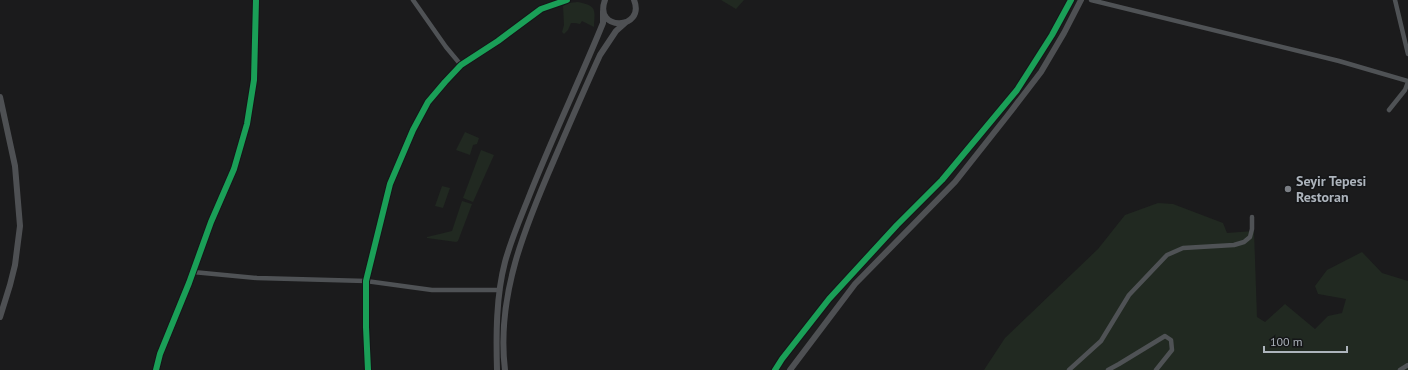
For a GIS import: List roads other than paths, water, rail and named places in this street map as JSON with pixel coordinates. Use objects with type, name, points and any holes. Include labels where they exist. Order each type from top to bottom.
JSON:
[{"type":"street","points":[[156,370],[160,354],[234,169],[247,124],[254,80],[256,0]]},
{"type":"street","points":[[413,0],[461,65]]},
{"type":"street","points":[[368,370],[366,282],[390,184],[413,130],[428,102],[444,82],[461,65],[498,41],[541,9],[567,0]]},
{"type":"street","points":[[497,370],[496,340],[500,290],[505,262],[558,128],[603,23],[603,0]]},
{"type":"street","points":[[775,370],[829,300],[897,225],[942,180],[1016,90],[1052,35],[1071,0]]},
{"type":"street","points":[[790,370],[855,284],[955,182],[1008,115],[1041,72],[1081,0]]},
{"type":"street","points":[[1091,0],[1339,61],[1408,82],[1405,90],[1389,110]]},
{"type":"street","points":[[1395,0],[1408,54]]},
{"type":"street","points":[[505,370],[503,356],[504,315],[513,266],[532,212],[600,54],[616,31],[633,17],[635,12],[635,1]]},
{"type":"street","points":[[604,12],[610,21],[620,24],[625,23]]},
{"type":"street","points":[[0,97],[14,160],[20,226],[14,272],[0,317]]},
{"type":"street","points":[[1069,370],[1101,341],[1129,295],[1167,255],[1183,248],[1234,245],[1244,242],[1250,237],[1252,217]]},
{"type":"street","points":[[193,272],[257,278],[366,282],[432,290],[500,290]]},
{"type":"street","points":[[1108,370],[1166,336],[1171,340],[1172,350],[1156,370]]},
{"type":"street","points":[[1400,370],[1408,365]]},
{"type":"place","name":"Seyir Tepesi Restoran","points":[[1288,189]]}]
